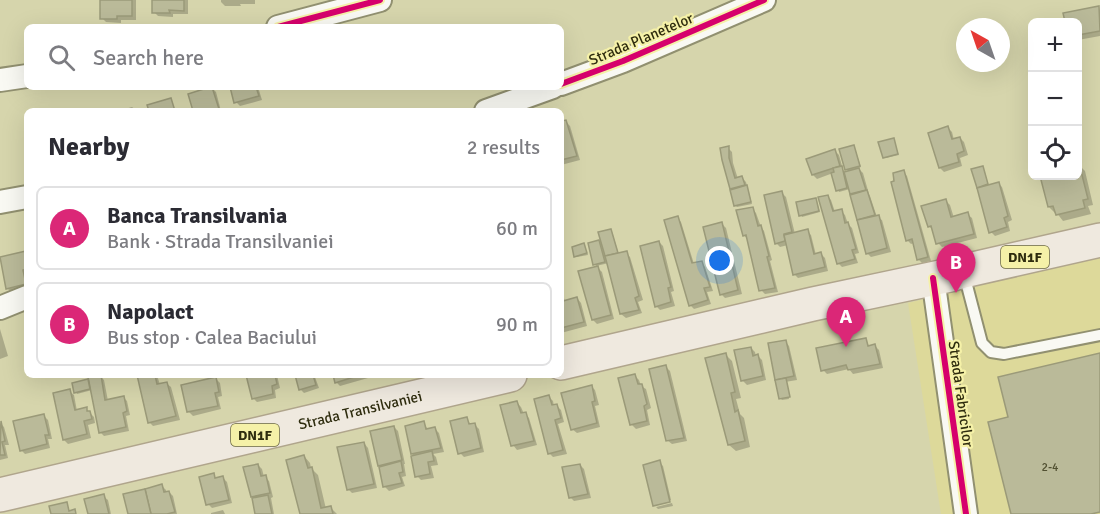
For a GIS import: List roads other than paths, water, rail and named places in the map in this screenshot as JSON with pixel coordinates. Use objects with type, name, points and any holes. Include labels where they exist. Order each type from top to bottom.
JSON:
[{"type":"main road","name":"DN1F","points":[[564,362],[1100,240]]},
{"type":"main road","name":"Strada Transilvaniei","points":[[0,495],[497,378]]},
{"type":"street","points":[[289,24],[380,0]]},
{"type":"street","name":"Strada Planetelor","points":[[564,83],[623,61],[764,0]]},
{"type":"street","points":[[0,80],[24,76]]},
{"type":"street","points":[[494,108],[545,90]]},
{"type":"street","points":[[0,202],[24,198]]},
{"type":"street","name":"Strada Fabricilor","points":[[948,274],[966,514]]},
{"type":"street","points":[[0,308],[24,298]]},
{"type":"lane","points":[[948,274],[982,343],[991,352],[1004,354],[1100,335]]},
{"type":"place","name":"Napolact","points":[[956,293]]},
{"type":"place","name":"Banca Transilvania","points":[[846,347]]}]
